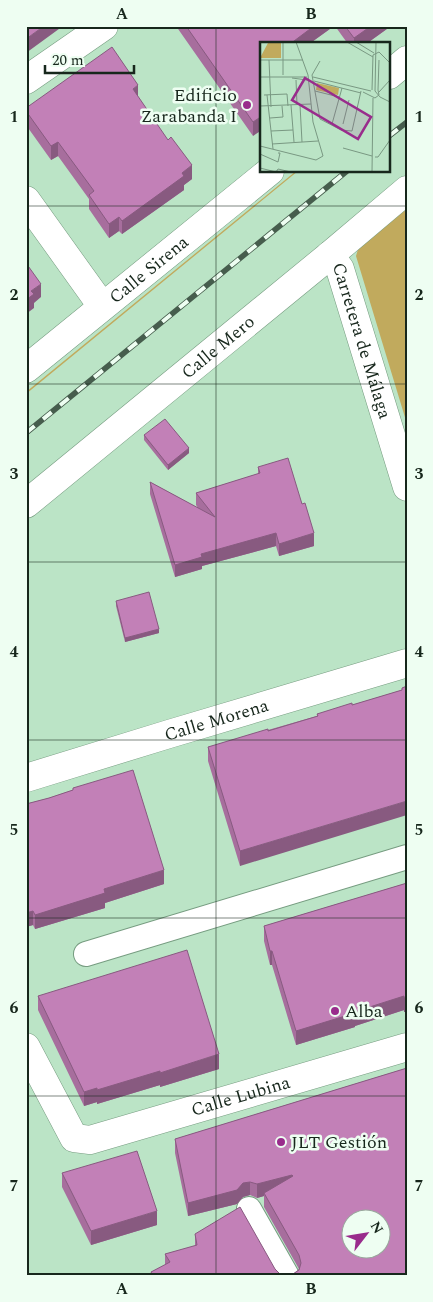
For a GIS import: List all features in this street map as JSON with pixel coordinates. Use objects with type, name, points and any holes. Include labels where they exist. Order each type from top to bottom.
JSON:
[{"type":"street","points":[[26,80],[104,26]]},
{"type":"street","points":[[390,73],[407,60]]},
{"type":"street","name":"Calle Sirena","points":[[26,369],[269,172]]},
{"type":"street","name":"Calle Mero","points":[[26,504],[407,190]]},
{"type":"street","points":[[26,200],[102,306]]},
{"type":"street","name":"Carretera de Málaga","points":[[330,255],[340,269],[407,487]]},
{"type":"street","name":"Calle Morena","points":[[26,778],[407,662]]},
{"type":"street","points":[[86,954],[407,857]]},
{"type":"street","name":"Calle Lubina","points":[[26,1047],[74,1138],[90,1140],[407,1047]]},
{"type":"street","points":[[249,1209],[287,1276]]},
{"type":"shaded area","points":[[295,172],[297,172],[26,394],[26,392]]},
{"type":"shaded area","points":[[407,206],[407,424],[356,256],[359,246]]},
{"type":"building","points":[[26,26],[44,26],[26,39]]},
{"type":"building","name":"Edificio Zarabanda I","points":[[186,26],[314,26],[293,42],[260,42],[260,117],[253,122]]},
{"type":"building","points":[[345,26],[371,26],[354,38]]},
{"type":"building","points":[[112,47],[138,85],[133,89],[168,140],[171,137],[192,165],[182,173],[184,176],[122,221],[119,217],[109,224],[89,195],[94,191],[58,142],[51,146],[26,111],[26,108]]},
{"type":"building","points":[[26,263],[41,284],[31,291],[34,294],[26,300]]},
{"type":"building","points":[[165,419],[189,448],[168,465],[144,435]]},
{"type":"building","points":[[288,458],[302,504],[305,503],[314,533],[279,544],[276,533],[201,554],[202,557],[175,565],[150,482],[215,517],[196,493],[260,473],[258,467]]},
{"type":"building","points":[[149,592],[159,629],[125,638],[116,601]]},
{"type":"building","points":[[407,686],[407,801],[240,851],[208,747],[318,716],[317,714],[402,690],[402,688]]},
{"type":"building","points":[[133,770],[164,870],[104,889],[105,893],[35,915],[33,911],[26,913],[26,804]]},
{"type":"building","points":[[407,883],[407,997],[404,998],[404,996],[296,1031],[272,951],[270,951],[264,926]]},
{"type":"building","points":[[187,950],[219,1054],[160,1073],[160,1071],[97,1090],[97,1088],[84,1092],[38,996]]},
{"type":"building","points":[[407,1068],[407,1276],[287,1276],[299,1270],[301,1263],[299,1255],[264,1193],[292,1175],[257,1184],[243,1183],[237,1190],[188,1203],[175,1139]]},
{"type":"building","points":[[137,1151],[157,1211],[91,1231],[62,1173]]},
{"type":"building","points":[[240,1207],[275,1269],[280,1274],[286,1276],[153,1276],[151,1272],[170,1262],[165,1254],[197,1245],[195,1234]]},
{"type":"railway","points":[[390,135],[407,122]]},
{"type":"railway","points":[[26,433],[346,172]]},
{"type":"place","name":"Edificio Zarabanda I","points":[[247,105]]},
{"type":"place","name":"Alba","points":[[335,1011]]},
{"type":"place","name":"JLT Gestión","points":[[281,1142]]}]
